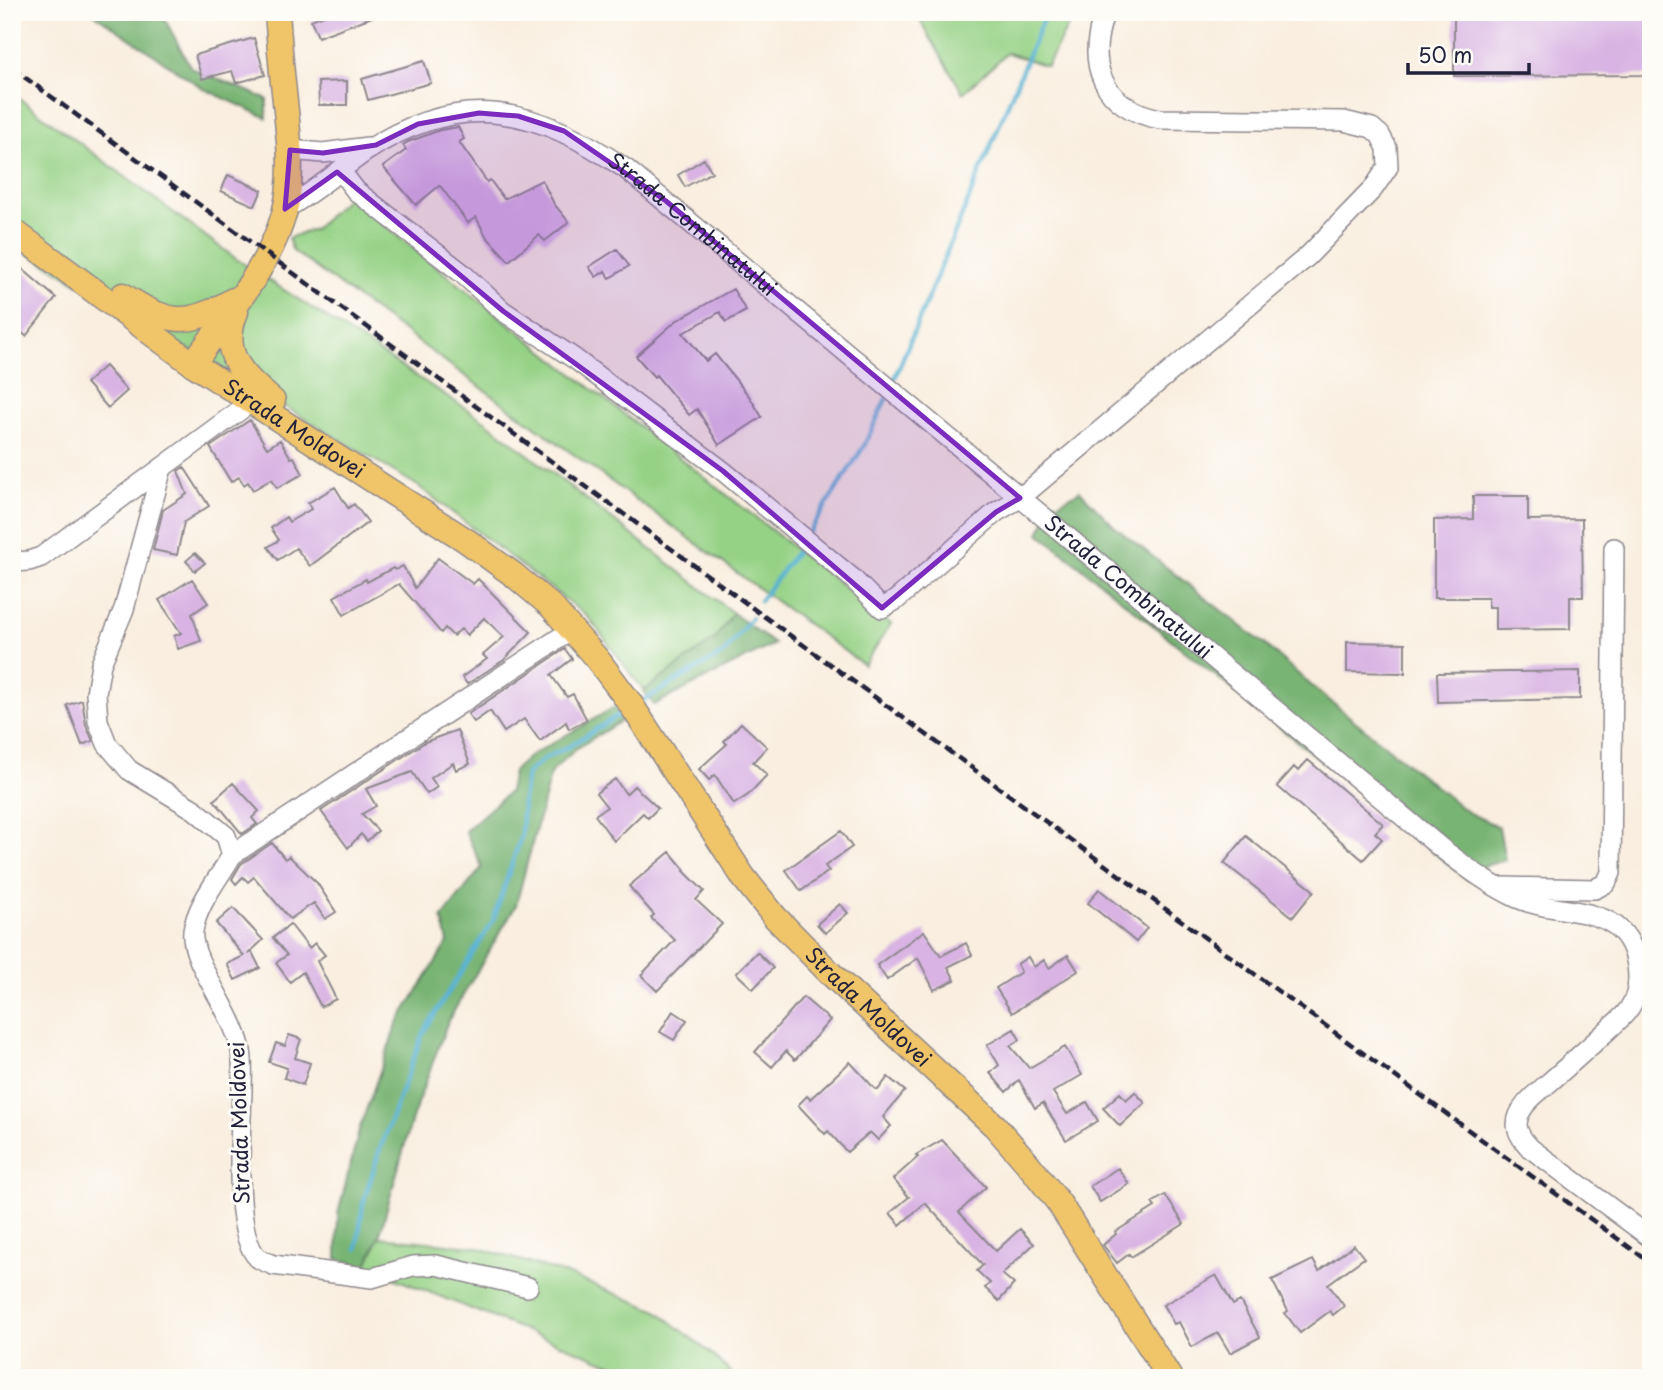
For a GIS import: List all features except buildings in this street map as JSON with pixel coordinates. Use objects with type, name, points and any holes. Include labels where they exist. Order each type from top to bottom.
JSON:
[{"type":"main road","points":[[193,364],[243,294],[270,248],[285,209],[289,187],[289,149],[277,12]]},
{"type":"main road","points":[[12,222],[144,309],[170,318],[197,319],[243,294]]},
{"type":"main road","name":"Strada Moldovei","points":[[12,230],[193,364],[467,541],[551,606],[573,629],[630,703],[744,878],[775,917],[831,974],[995,1126],[1029,1165],[1059,1203],[1170,1378]]},
{"type":"main road","points":[[243,294],[229,329],[229,343],[233,357],[248,380],[359,464],[389,492]]},
{"type":"street","points":[[340,170],[356,191],[462,273],[503,311],[575,359],[723,471],[851,577],[882,608],[896,600],[996,512],[1020,498],[1308,256],[1373,189],[1388,167],[1384,141],[1372,128],[1365,125],[1345,121],[1160,119],[1135,112],[1121,104],[1108,91],[1100,74],[1098,37],[1105,12]]},
{"type":"street","name":"Strada Combinatului","points":[[285,209],[311,195],[340,170],[376,145],[418,124],[445,117],[479,113],[540,121],[564,131],[615,162],[666,201],[1441,848],[1494,887],[1534,904],[1602,917],[1621,931],[1635,956],[1638,983],[1631,1006],[1531,1098],[1521,1112],[1517,1124],[1520,1136],[1530,1148],[1651,1238]]},
{"type":"street","points":[[289,149],[323,153],[376,145]]},
{"type":"street","points":[[12,562],[29,561],[41,556],[251,402]]},
{"type":"street","points":[[162,468],[124,609],[101,664],[96,692],[97,721],[107,744],[129,770],[195,810],[226,836],[232,855]]},
{"type":"street","points":[[1494,887],[1594,889],[1605,883],[1611,873],[1614,548]]},
{"type":"street","name":"Strada Moldovei","points":[[528,1287],[436,1265],[413,1266],[372,1278],[273,1265],[258,1258],[248,1238],[241,1201],[242,1058],[238,1034],[196,951],[193,932],[200,908],[232,855],[573,629]]},
{"type":"highlighted area","points":[[479,113],[518,116],[564,131],[666,201],[1020,498],[996,512],[882,608],[723,471],[503,311],[337,172],[285,209],[290,150],[323,153],[376,145],[418,124]]},
{"type":"green space","points":[[91,12],[161,12],[191,68],[267,99],[267,118],[204,89]]},
{"type":"green space","points":[[915,12],[1075,12],[1047,66],[1007,53],[963,93]]},
{"type":"green space","points":[[12,93],[235,258],[485,421],[733,613],[716,639],[644,691],[588,617],[418,486],[12,244]]},
{"type":"green space","points":[[352,193],[381,223],[891,624],[864,665],[293,251],[288,238],[315,229]]},
{"type":"green space","points":[[1080,491],[1114,526],[1264,644],[1467,812],[1499,827],[1505,860],[1481,867],[1468,880],[1039,533],[1053,506]]},
{"type":"green space","points":[[733,613],[774,644],[654,705],[644,691],[715,639]]},
{"type":"green space","points":[[615,707],[621,721],[577,748],[551,772],[516,905],[448,1021],[412,1119],[379,1237],[366,1267],[337,1259],[338,1214],[360,1127],[397,1024],[448,942],[442,918],[482,867],[465,831],[509,792],[513,771],[530,756]]},
{"type":"green space","points":[[379,1237],[476,1247],[569,1275],[656,1310],[713,1355],[736,1378],[645,1378],[366,1267]]},
{"type":"waterway","points":[[894,380],[1046,12]]},
{"type":"waterway","points":[[809,532],[864,446],[886,399]]},
{"type":"waterway","points":[[760,601],[799,548]]},
{"type":"waterway","points":[[639,703],[724,653],[751,618]]},
{"type":"waterway","points":[[357,1249],[363,1204],[379,1152],[423,1033],[493,921],[521,836],[527,773],[547,757],[625,711]]},
{"type":"railway","points":[[12,68],[1651,1263]]}]
